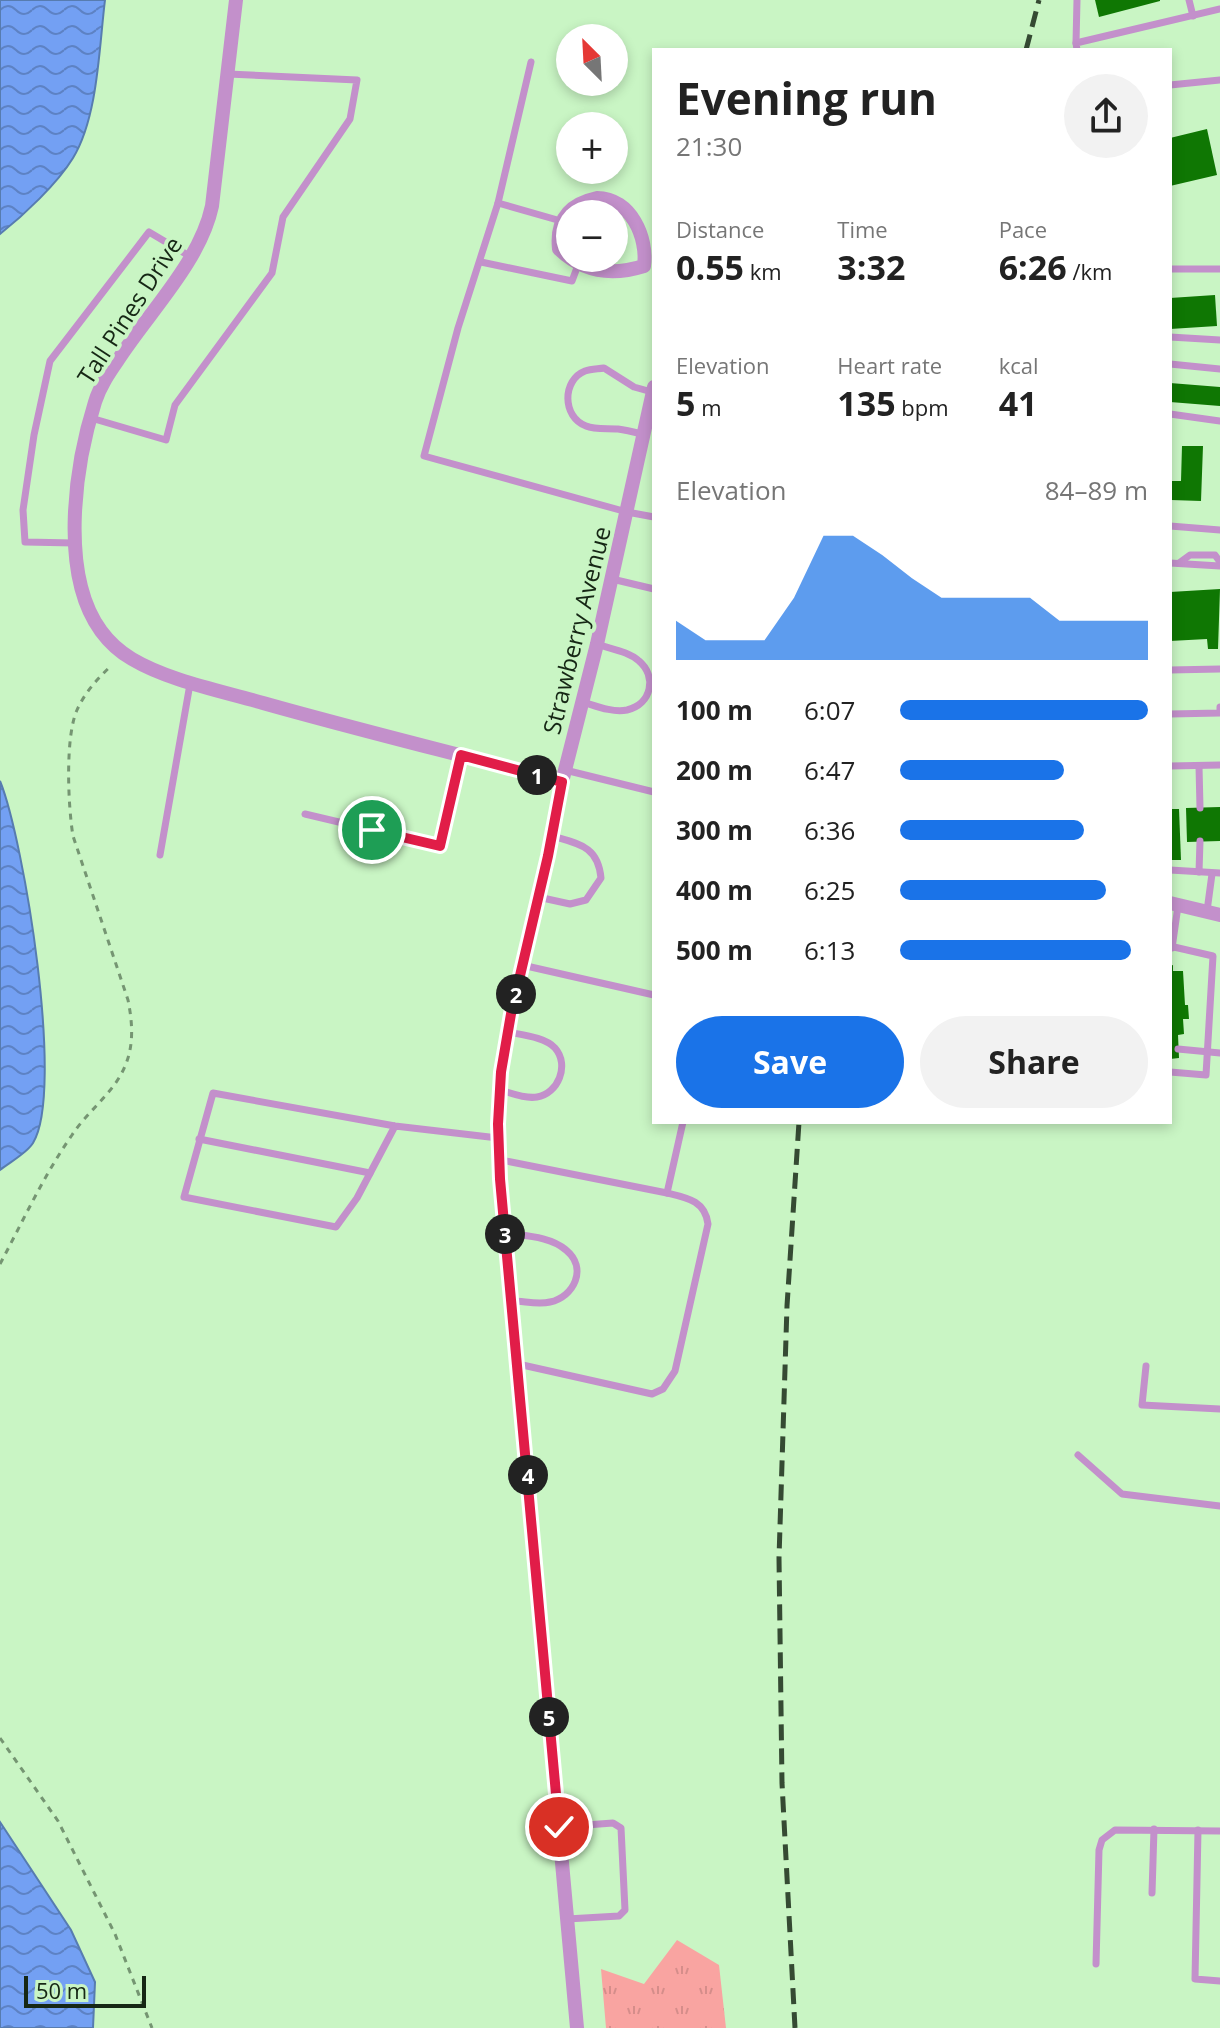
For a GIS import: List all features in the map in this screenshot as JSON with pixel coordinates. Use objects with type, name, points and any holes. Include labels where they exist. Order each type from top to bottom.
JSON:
[{"type":"street","name":"Tall Pines Drive","points":[[236,0],[212,206],[205,231],[191,257],[103,383],[91,418],[76,489],[76,543],[80,580],[88,609],[103,633],[131,659],[191,681],[461,755],[563,776]]},
{"type":"street","points":[[588,200],[611,200]]},
{"type":"street","points":[[628,214],[634,219],[649,270],[628,272]]},
{"type":"street","name":"Strawberry Avenue","points":[[577,2028],[505,1233],[498,1138],[500,1090],[508,1032],[563,776],[646,446],[652,398]]},
{"type":"street","points":[[1174,904],[1214,913]]},
{"type":"lane","points":[[1077,0],[1077,47],[1220,9]]},
{"type":"lane","points":[[1189,0],[1193,16]]},
{"type":"lane","points":[[531,62],[498,203],[458,328],[424,456],[652,517]]},
{"type":"lane","points":[[91,418],[166,440],[175,405],[272,273],[283,217],[350,119],[357,80],[228,74]]},
{"type":"lane","points":[[1172,85],[1220,80]]},
{"type":"lane","points":[[498,203],[556,220]]},
{"type":"lane","points":[[76,543],[25,542],[23,510],[29,465],[50,361],[149,232],[191,257]]},
{"type":"lane","points":[[481,262],[572,281],[575,272]]},
{"type":"lane","points":[[1172,269],[1220,269]]},
{"type":"lane","points":[[1172,337],[1220,340]]},
{"type":"lane","points":[[1172,364],[1220,369]]},
{"type":"lane","points":[[646,446],[620,429],[585,426],[573,417],[567,395],[572,382],[584,371],[604,368],[634,387],[652,390]]},
{"type":"lane","points":[[1172,414],[1220,421]]},
{"type":"lane","points":[[1172,526],[1220,530]]},
{"type":"lane","points":[[1172,563],[1220,564]]},
{"type":"lane","points":[[612,579],[652,589]]},
{"type":"lane","points":[[583,702],[627,710],[638,705],[649,693],[651,681],[648,670],[640,662],[630,655],[597,644]]},
{"type":"lane","points":[[1172,670],[1220,669]]},
{"type":"lane","points":[[160,855],[191,681]]},
{"type":"lane","points":[[1172,714],[1220,713],[1220,707]]},
{"type":"lane","points":[[305,814],[440,846],[461,755]]},
{"type":"lane","points":[[1172,766],[1220,765]]},
{"type":"lane","points":[[1199,766],[1200,808]]},
{"type":"lane","points":[[563,776],[652,792]]},
{"type":"lane","points":[[538,897],[570,904],[586,900],[601,878],[600,866],[583,845],[552,836]]},
{"type":"lane","points":[[1199,872],[1200,841]]},
{"type":"lane","points":[[1172,870],[1216,874],[1214,913]]},
{"type":"lane","points":[[1172,1072],[1206,1075],[1213,956],[1172,948],[1174,904]]},
{"type":"lane","points":[[522,965],[652,995]]},
{"type":"lane","points":[[500,1090],[539,1097],[557,1083],[561,1073],[556,1049],[546,1042],[508,1032]]},
{"type":"lane","points":[[1178,1049],[1220,1053]]},
{"type":"lane","points":[[395,1126],[357,1198],[336,1227],[184,1197],[213,1093],[395,1126],[498,1138]]},
{"type":"lane","points":[[667,1193],[683,1124]]},
{"type":"lane","points":[[199,1139],[370,1173]]},
{"type":"lane","points":[[499,1159],[691,1198],[706,1212],[708,1224],[675,1371],[663,1389],[652,1394],[518,1364]]},
{"type":"lane","points":[[505,1233],[544,1239],[567,1250],[578,1274],[573,1289],[562,1298],[547,1303],[512,1301]]},
{"type":"lane","points":[[1146,1366],[1142,1405],[1220,1409]]},
{"type":"lane","points":[[1078,1455],[1122,1494],[1220,1506]]},
{"type":"lane","points":[[559,1827],[613,1823],[621,1828],[625,1910],[619,1916],[567,1919]]},
{"type":"lane","points":[[1152,1893],[1154,1829]]},
{"type":"lane","points":[[1096,1964],[1099,1850],[1102,1840],[1115,1830],[1220,1831]]},
{"type":"lane","points":[[1198,1830],[1195,1979],[1220,1981]]},
{"type":"path","points":[[0,1264],[58,1155],[114,1085],[129,1052],[132,1028],[128,1000],[73,836],[69,812],[73,719],[87,691],[113,664]]},
{"type":"path","points":[[0,1738],[58,1821],[115,1934],[152,2028]]},
{"type":"green space","points":[[677,1940],[719,1965],[726,2028],[606,2028],[601,1969],[644,1984]]},
{"type":"water","points":[[0,0],[105,0],[93,103],[81,141],[73,158],[49,188],[0,234]]},
{"type":"water","points":[[0,781],[20,855],[38,965],[45,1073],[42,1115],[33,1143],[0,1170]]},
{"type":"water","points":[[0,1822],[71,1930],[95,1982],[93,2028],[0,2028]]},
{"type":"building","points":[[1095,0],[1160,0],[1160,1],[1099,17]]},
{"type":"building","points":[[1207,129],[1217,175],[1172,186],[1172,138]]},
{"type":"building","points":[[1215,295],[1217,326],[1172,329],[1172,298]]},
{"type":"building","points":[[1172,383],[1220,387],[1220,406],[1172,402]]},
{"type":"building","points":[[1182,446],[1203,446],[1201,501],[1172,500],[1172,481],[1181,481]]},
{"type":"building","points":[[1220,589],[1218,649],[1208,649],[1207,639],[1172,641],[1172,592]]},
{"type":"building","points":[[1220,807],[1220,841],[1187,842],[1186,808]]},
{"type":"building","points":[[1172,809],[1179,809],[1181,860],[1172,860]]},
{"type":"building","points":[[1172,965],[1173,971],[1183,971],[1189,1019],[1183,1019],[1184,1034],[1178,1035],[1179,1058],[1172,1059]]},
{"type":"railway","points":[[1027,48],[1039,0]]},
{"type":"railway","points":[[795,2028],[782,1783],[779,1558],[787,1306],[799,1124]]},
{"type":"route","points":[[372,830],[440,846],[461,755],[562,782],[511,1014],[501,1072],[498,1124],[500,1179],[559,1827]]}]
